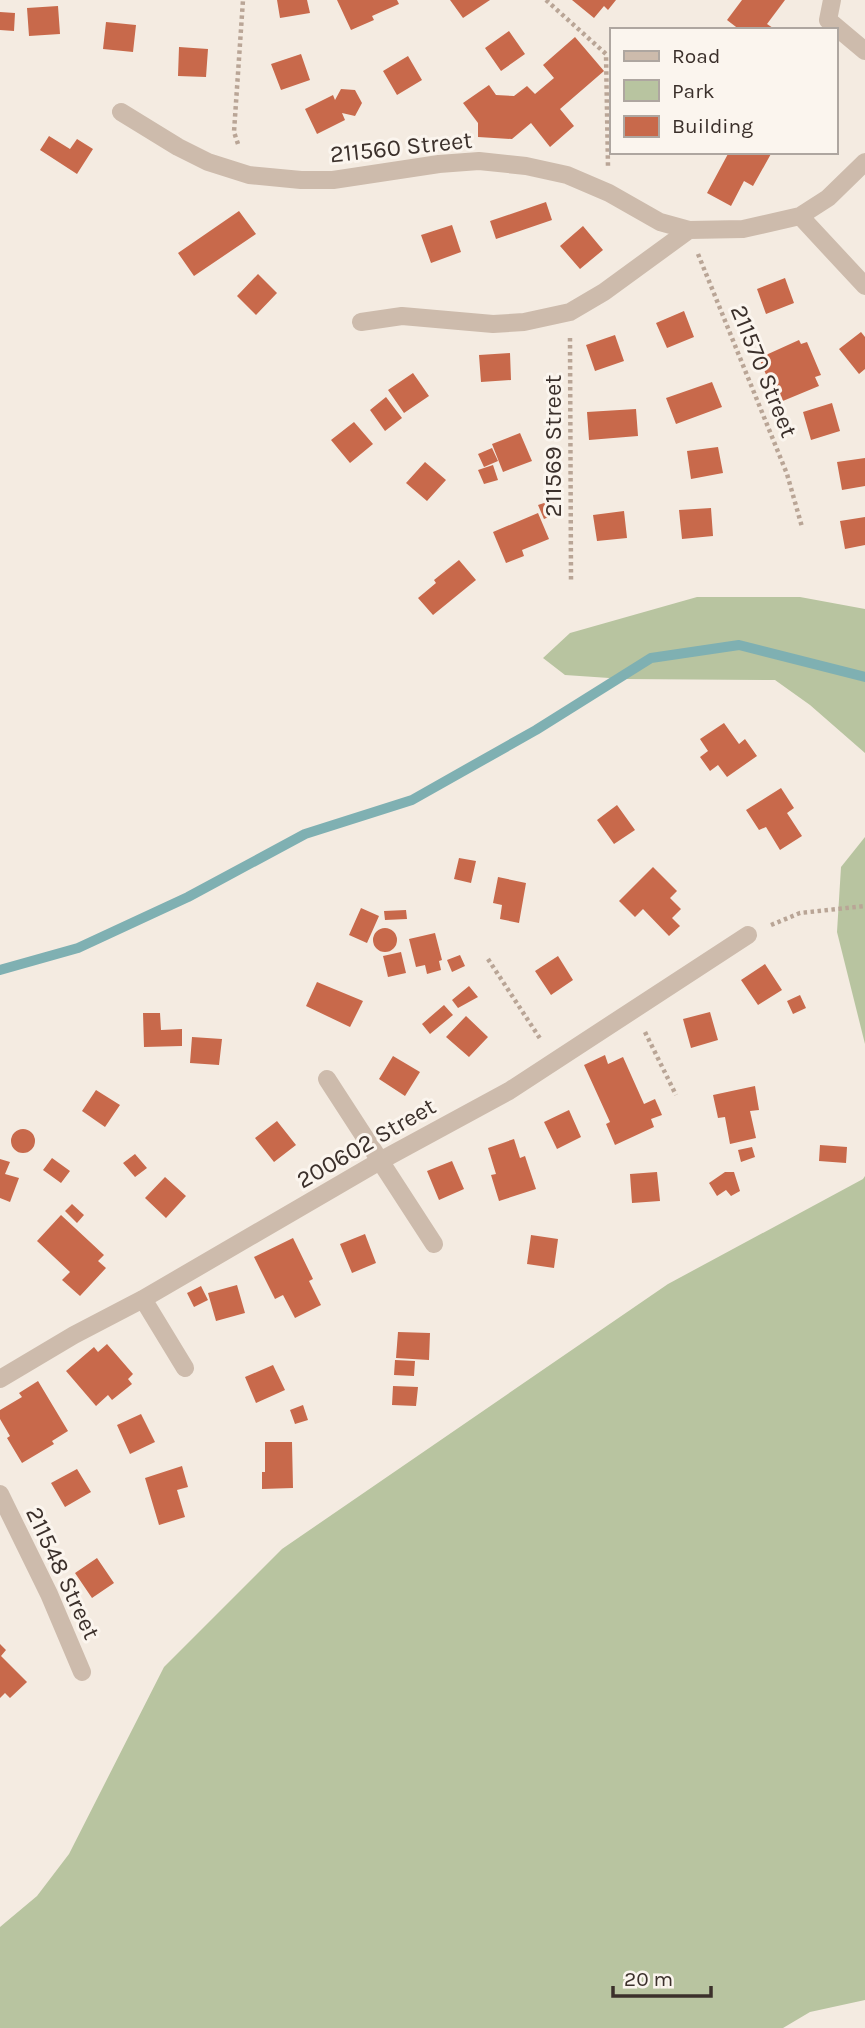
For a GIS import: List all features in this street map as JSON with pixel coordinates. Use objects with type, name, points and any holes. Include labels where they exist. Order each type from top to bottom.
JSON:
[{"type":"street","points":[[832,0],[828,20],[865,51]]},
{"type":"street","name":"211560 Street","points":[[121,111],[178,147],[208,162],[249,175],[334,180],[439,164],[479,161],[526,166],[567,175],[609,193],[660,222],[689,230],[743,229],[800,216]]},
{"type":"street","points":[[865,162],[828,198],[800,216],[865,286]]},
{"type":"street","points":[[361,321],[402,316],[493,324],[524,322],[570,312],[604,292],[689,230]]},
{"type":"street","name":"200602 Street","points":[[0,1379],[380,1161],[509,1091],[748,935]]},
{"type":"street","points":[[327,1079],[434,1244]]},
{"type":"street","points":[[143,1299],[185,1368]]},
{"type":"street","name":"211548 Street","points":[[0,1494],[49,1594],[82,1672]]},
{"type":"path","points":[[243,0],[234,132],[249,175]]},
{"type":"path","points":[[546,0],[606,54],[609,193]]},
{"type":"path","name":"211570 Street","points":[[689,230],[787,474],[802,527]]},
{"type":"path","name":"211569 Street","points":[[570,312],[571,580]]},
{"type":"path","points":[[748,935],[800,913],[865,906]]},
{"type":"path","points":[[488,959],[555,1061]]},
{"type":"path","points":[[633,1009],[676,1095]]},
{"type":"green space","points":[[697,597],[800,597],[865,609],[865,753],[810,705],[775,680],[624,679],[565,675],[543,658],[570,633]]},
{"type":"green space","points":[[865,837],[865,1044],[837,932],[841,867]]},
{"type":"green space","points":[[865,1176],[865,2000],[810,2012],[783,2028],[0,2028],[0,1927],[37,1896],[69,1854],[164,1667],[282,1549],[668,1284]]},
{"type":"building","points":[[277,0],[307,0],[310,13],[280,18]]},
{"type":"building","points":[[337,0],[397,0],[399,4],[372,16],[374,20],[351,30]]},
{"type":"building","points":[[450,0],[490,0],[463,18]]},
{"type":"building","points":[[572,0],[616,0],[608,10],[604,6],[594,18]]},
{"type":"building","points":[[742,0],[785,0],[767,24],[773,28],[737,28],[727,20]]},
{"type":"building","points":[[58,6],[60,34],[29,36],[27,8]]},
{"type":"building","points":[[0,12],[15,13],[14,31],[0,30]]},
{"type":"building","points":[[106,22],[136,25],[133,52],[103,49]]},
{"type":"building","points":[[509,31],[525,54],[501,71],[485,48]]},
{"type":"building","points":[[575,37],[604,71],[560,109],[574,126],[550,147],[531,123],[512,139],[478,137],[478,123],[463,103],[489,85],[496,95],[514,96],[527,86],[535,94],[554,78],[543,65]]},
{"type":"building","points":[[179,47],[208,49],[206,77],[178,76]]},
{"type":"building","points":[[301,54],[310,80],[281,90],[271,64]]},
{"type":"building","points":[[408,56],[422,80],[397,95],[383,71]]},
{"type":"building","points":[[341,89],[355,90],[362,103],[355,116],[342,113],[345,120],[317,134],[305,109],[333,95],[335,100]]},
{"type":"building","points":[[49,136],[70,149],[77,139],[93,149],[77,174],[40,150]]},
{"type":"building","points":[[728,154],[771,154],[753,186],[744,181],[731,206],[707,193]]},
{"type":"building","points":[[546,202],[552,220],[496,239],[490,221]]},
{"type":"building","points":[[239,211],[256,234],[194,276],[178,253]]},
{"type":"building","points":[[452,225],[461,252],[431,263],[421,235]]},
{"type":"building","points":[[583,226],[603,250],[580,269],[560,246]]},
{"type":"building","points":[[258,274],[277,293],[256,315],[237,296]]},
{"type":"building","points":[[785,278],[794,303],[766,314],[757,289]]},
{"type":"building","points":[[684,311],[694,337],[667,348],[656,323]]},
{"type":"building","points":[[861,332],[865,337],[865,369],[859,374],[839,349]]},
{"type":"building","points":[[615,335],[624,361],[595,371],[586,345]]},
{"type":"building","points":[[799,340],[801,344],[807,342],[821,375],[815,377],[819,386],[778,403],[759,358]]},
{"type":"building","points":[[510,353],[511,380],[481,382],[479,355]]},
{"type":"building","points":[[413,373],[429,396],[404,413],[388,390]]},
{"type":"building","points":[[712,382],[722,407],[676,424],[666,398]]},
{"type":"building","points":[[386,397],[402,418],[385,431],[370,410]]},
{"type":"building","points":[[832,403],[840,431],[811,440],[803,412]]},
{"type":"building","points":[[636,409],[638,436],[589,440],[587,412]]},
{"type":"building","points":[[354,422],[373,444],[350,463],[331,440]]},
{"type":"building","points":[[520,433],[532,461],[503,472],[492,444]]},
{"type":"building","points":[[718,447],[723,473],[691,479],[687,451]]},
{"type":"building","points":[[492,448],[498,461],[484,467],[478,454]]},
{"type":"building","points":[[865,458],[865,486],[842,490],[837,462]]},
{"type":"building","points":[[425,462],[446,480],[427,501],[406,483]]},
{"type":"building","points":[[493,465],[498,480],[484,484],[478,470]]},
{"type":"building","points":[[553,500],[558,513],[544,519],[538,505]]},
{"type":"building","points":[[711,508],[713,536],[682,539],[679,510]]},
{"type":"building","points":[[624,511],[627,538],[597,541],[593,515]]},
{"type":"building","points":[[538,513],[549,539],[522,550],[524,556],[506,563],[493,532]]},
{"type":"building","points":[[865,517],[865,545],[845,549],[840,521]]},
{"type":"building","points":[[459,560],[476,580],[433,615],[418,598],[436,583],[434,580]]},
{"type":"building","points":[[724,723],[739,744],[745,739],[757,756],[727,777],[718,765],[710,771],[700,757],[708,751],[700,739]]},
{"type":"building","points":[[781,788],[794,808],[787,813],[802,836],[780,850],[766,827],[759,830],[746,810]]},
{"type":"building","points":[[617,805],[635,830],[614,844],[597,820]]},
{"type":"building","points":[[459,858],[476,861],[471,883],[454,879]]},
{"type":"building","points":[[653,867],[677,891],[670,898],[681,909],[672,918],[680,926],[669,936],[643,909],[635,917],[619,901]]},
{"type":"building","points":[[498,877],[526,883],[519,923],[500,919],[502,905],[493,903]]},
{"type":"building","points":[[361,908],[379,916],[367,943],[349,935]]},
{"type":"building","points":[[406,910],[407,919],[385,920],[384,911]]},
{"type":"building","points":[[385,928],[393,932],[397,940],[393,948],[385,952],[377,948],[373,940],[377,932]]},
{"type":"building","points":[[435,933],[442,960],[439,961],[441,970],[427,974],[425,965],[416,967],[409,939]]},
{"type":"building","points":[[401,952],[406,973],[388,977],[383,956]]},
{"type":"building","points":[[460,955],[465,966],[452,972],[447,960]]},
{"type":"building","points":[[558,956],[573,980],[551,995],[535,971]]},
{"type":"building","points":[[765,964],[782,990],[758,1005],[741,980]]},
{"type":"building","points":[[317,982],[363,1001],[350,1027],[306,1006]]},
{"type":"building","points":[[469,986],[478,997],[458,1008],[452,1000]]},
{"type":"building","points":[[800,995],[806,1008],[793,1014],[787,1001]]},
{"type":"building","points":[[444,1005],[453,1015],[430,1034],[422,1024]]},
{"type":"building","points":[[710,1012],[718,1040],[691,1048],[683,1019]]},
{"type":"building","points":[[143,1013],[160,1013],[161,1030],[182,1029],[182,1046],[144,1047]]},
{"type":"building","points":[[466,1016],[488,1037],[469,1057],[446,1037]]},
{"type":"building","points":[[192,1037],[222,1039],[219,1065],[190,1063]]},
{"type":"building","points":[[605,1055],[608,1064],[623,1057],[644,1104],[655,1099],[662,1115],[651,1119],[654,1127],[615,1145],[606,1124],[610,1122],[584,1065]]},
{"type":"building","points":[[393,1056],[420,1072],[405,1096],[379,1079]]},
{"type":"building","points":[[755,1086],[759,1110],[750,1111],[756,1138],[730,1144],[725,1117],[718,1118],[713,1095]]},
{"type":"building","points":[[96,1090],[120,1105],[105,1127],[82,1111]]},
{"type":"building","points":[[569,1110],[581,1137],[557,1149],[544,1122]]},
{"type":"building","points":[[277,1121],[296,1145],[274,1162],[255,1138]]},
{"type":"building","points":[[23,1129],[32,1132],[35,1141],[32,1150],[23,1153],[14,1150],[11,1141],[14,1132]]},
{"type":"building","points":[[514,1139],[520,1158],[525,1156],[536,1189],[499,1201],[491,1175],[496,1174],[488,1148]]},
{"type":"building","points":[[820,1145],[847,1147],[846,1163],[819,1161]]},
{"type":"building","points":[[752,1147],[755,1157],[741,1162],[738,1150]]},
{"type":"building","points":[[135,1154],[147,1168],[135,1177],[123,1163]]},
{"type":"building","points":[[52,1158],[70,1171],[61,1183],[43,1170]]},
{"type":"building","points":[[0,1159],[10,1162],[5,1174],[19,1178],[10,1202],[0,1198]]},
{"type":"building","points":[[452,1161],[464,1189],[439,1200],[427,1171]]},
{"type":"building","points":[[657,1172],[660,1201],[632,1203],[630,1174]]},
{"type":"building","points":[[725,1172],[734,1172],[740,1191],[731,1196],[726,1190],[717,1196],[709,1183]]},
{"type":"building","points":[[165,1177],[186,1196],[166,1218],[145,1198]]},
{"type":"building","points":[[72,1204],[84,1215],[77,1223],[65,1211]]},
{"type":"building","points":[[61,1215],[104,1255],[98,1261],[106,1268],[80,1296],[62,1280],[70,1272],[37,1241]]},
{"type":"building","points":[[365,1234],[376,1263],[352,1273],[340,1244]]},
{"type":"building","points":[[531,1235],[558,1239],[554,1268],[527,1264]]},
{"type":"building","points":[[293,1238],[313,1279],[309,1281],[321,1305],[295,1318],[283,1295],[275,1299],[254,1257]]},
{"type":"building","points":[[237,1285],[245,1313],[216,1321],[208,1293]]},
{"type":"building","points":[[201,1286],[208,1300],[194,1307],[187,1293]]},
{"type":"building","points":[[398,1332],[430,1333],[429,1360],[396,1358]]},
{"type":"building","points":[[107,1344],[133,1374],[128,1379],[132,1384],[112,1400],[108,1395],[96,1406],[66,1371],[94,1347],[98,1352]]},
{"type":"building","points":[[395,1360],[415,1361],[414,1376],[394,1375]]},
{"type":"building","points":[[273,1365],[285,1390],[256,1403],[245,1377]]},
{"type":"building","points":[[38,1381],[68,1431],[52,1441],[54,1444],[22,1463],[7,1438],[10,1436],[0,1419],[0,1410],[22,1397],[19,1393]]},
{"type":"building","points":[[393,1386],[418,1387],[416,1406],[392,1405]]},
{"type":"building","points":[[303,1405],[308,1420],[295,1424],[290,1410]]},
{"type":"building","points":[[141,1414],[155,1442],[130,1454],[117,1425]]},
{"type":"building","points":[[265,1442],[292,1442],[293,1488],[262,1489]]},
{"type":"building","points":[[182,1466],[188,1487],[177,1490],[185,1517],[159,1525],[145,1478]]},
{"type":"building","points":[[77,1469],[91,1492],[65,1507],[51,1483]]},
{"type":"building","points":[[97,1558],[114,1583],[92,1598],[75,1573]]},
{"type":"building","points":[[0,1644],[6,1650],[1,1656],[27,1682],[10,1698],[5,1693],[0,1698]]},
{"type":"waterway","points":[[0,970],[78,948],[188,897],[305,834],[412,800],[536,730],[651,658],[739,645],[865,677]]}]
